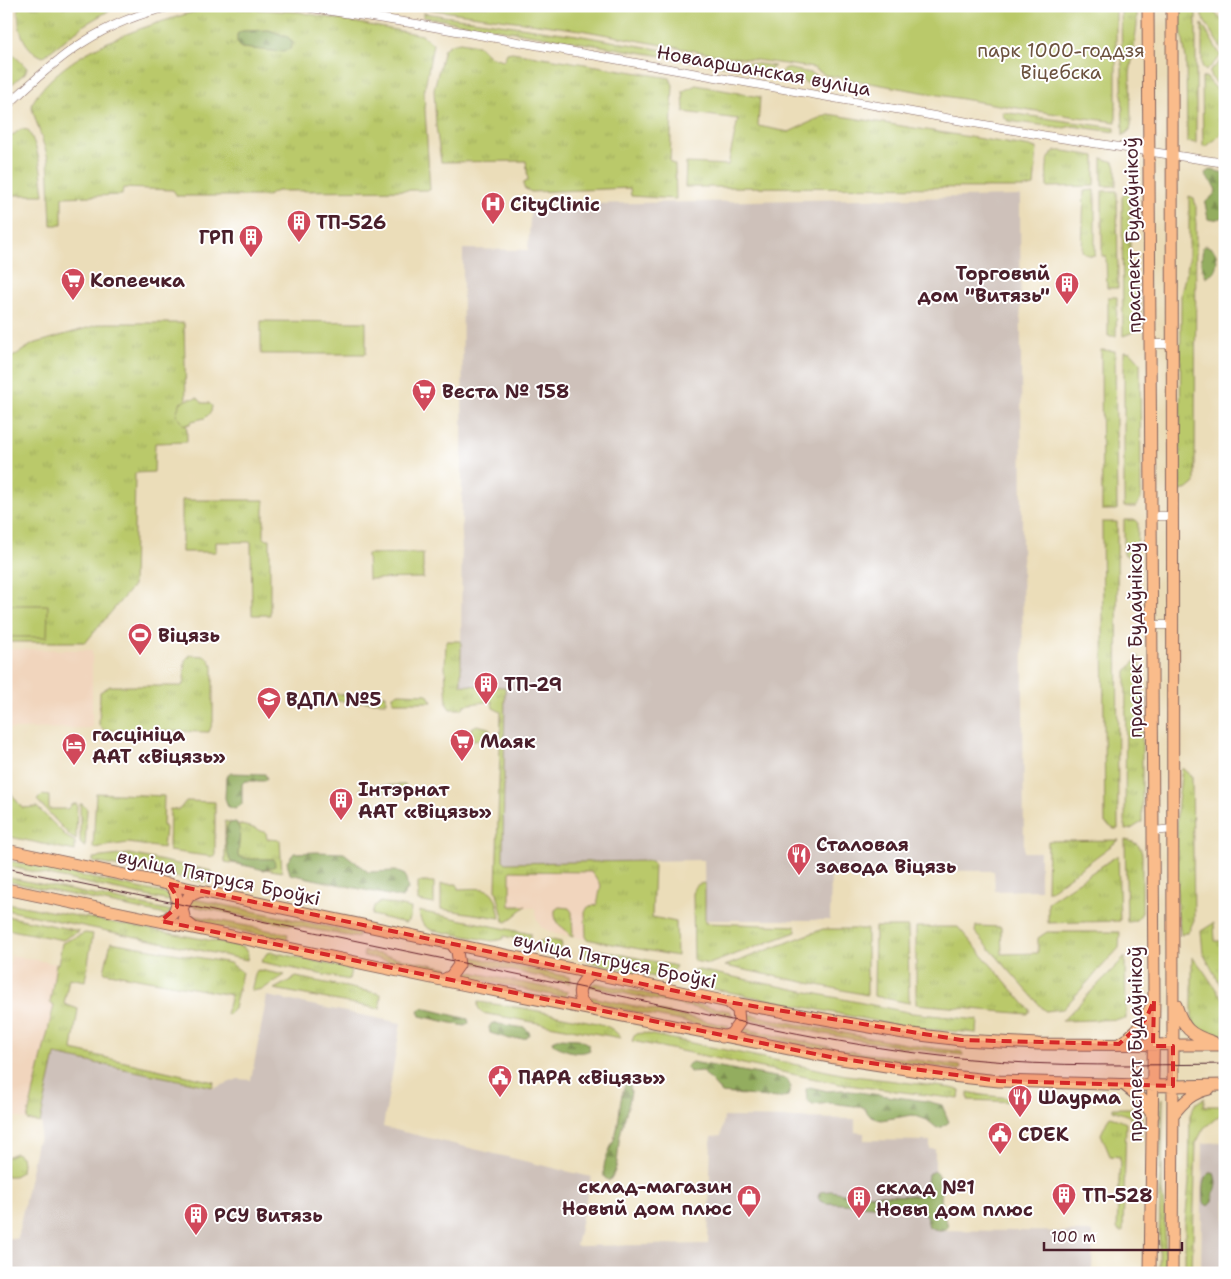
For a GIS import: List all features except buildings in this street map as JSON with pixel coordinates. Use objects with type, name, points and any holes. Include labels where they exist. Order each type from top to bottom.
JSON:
[{"type":"main road","name":"праспект Будаўнікоў","points":[[1148,6],[1154,1000],[1150,1273]]},
{"type":"main road","name":"праспект Будаўнікоў","points":[[1172,6],[1172,1273]]},
{"type":"main road","name":"вуліца Пятруся Броўкі","points":[[6,850],[728,1002],[904,1033],[961,1040],[1038,1044],[1224,1045]]},
{"type":"main road","points":[[162,921],[172,915],[177,907],[177,897],[169,884]]},
{"type":"main road","points":[[6,889],[722,1037],[835,1058],[951,1076],[999,1081],[1173,1086],[1225,1085]]},
{"type":"main road","points":[[196,929],[185,921],[182,908],[188,896],[201,891]]},
{"type":"main road","points":[[443,980],[451,976],[459,964],[459,955],[451,943]]},
{"type":"main road","points":[[590,1009],[582,1003],[579,989],[583,980],[596,974]]},
{"type":"main road","points":[[1173,996],[1182,1022],[1189,1032],[1224,1045]]},
{"type":"main road","points":[[1119,1044],[1129,1038],[1146,1019],[1154,1000]]},
{"type":"main road","points":[[722,1037],[734,1031],[739,1023],[738,1010],[728,1002]]},
{"type":"main road","points":[[1123,1085],[1142,1100],[1153,1116]]},
{"type":"main road","points":[[1173,1115],[1190,1097],[1200,1091],[1225,1085]]},
{"type":"street","points":[[6,107],[47,68],[70,50],[94,35],[132,18],[173,6]]},
{"type":"street","name":"Новааршанская вуліца","points":[[298,6],[408,23],[942,118],[1225,163]]},
{"type":"street","points":[[1150,344],[1172,344]]},
{"type":"street","points":[[1152,516],[1171,516]]},
{"type":"street","points":[[1152,625],[1172,625]]},
{"type":"street","points":[[1153,830],[1173,829]]},
{"type":"highlighted area","points":[[169,884],[728,1002],[961,1040],[1119,1044],[1146,1019],[1154,1000],[1153,1046],[1173,1046],[1173,1086],[999,1081],[835,1058],[161,921],[177,907],[177,897]]},
{"type":"shaded area","points":[[1020,196],[1024,852],[1040,852],[1040,890],[995,891],[994,871],[831,870],[830,920],[705,920],[704,860],[506,863],[503,860],[505,687],[461,685],[463,249],[528,250],[531,205]]},
{"type":"shaded area","points":[[6,649],[92,650],[92,728],[6,729]]},
{"type":"shaded area","points":[[510,871],[592,872],[601,885],[597,905],[585,912],[586,939],[555,934],[541,927],[536,918],[535,908],[509,906]]},
{"type":"shaded area","points":[[11,955],[56,964],[50,1003],[54,1004],[27,1120],[6,1115],[6,982]]},
{"type":"shaded area","points":[[267,996],[401,1023],[383,1127],[591,1177],[576,1246],[708,1244],[711,1137],[721,1136],[724,1117],[855,1119],[855,1132],[864,1133],[864,1140],[930,1141],[930,1149],[935,1149],[935,1230],[1093,1232],[1092,1273],[6,1273],[6,1238],[17,1239],[37,1142],[39,1141],[42,1124],[40,1123],[55,1055],[215,1088],[238,1079],[251,1080]]},
{"type":"shaded area","points":[[1225,1142],[1225,1273],[1202,1273],[1203,1143]]},
{"type":"green space","points":[[18,6],[117,6],[84,25],[43,57],[30,48],[22,36]]},
{"type":"green space","name":"парк 1000-годдзя Віцебска","points":[[405,6],[1116,6],[1116,122],[1007,106],[825,75],[814,68],[712,54],[581,30]]},
{"type":"green space","points":[[1121,6],[1137,6],[1137,25],[1130,74],[1131,125],[1130,130],[1123,136]]},
{"type":"green space","points":[[1180,6],[1193,6],[1196,14],[1196,143],[1187,142],[1186,59],[1180,22]]},
{"type":"green space","points":[[1202,6],[1207,6],[1225,23],[1224,53],[1202,17]]},
{"type":"green space","points":[[211,7],[299,12],[422,35],[433,44],[424,93],[430,190],[277,191],[267,196],[177,196],[173,190],[123,188],[122,195],[62,197],[62,225],[51,225],[48,158],[31,105],[46,85],[64,68],[86,53],[137,30]]},
{"type":"green space","points":[[423,13],[576,35],[710,58],[775,66],[767,73],[423,17]]},
{"type":"green space","points":[[1202,24],[1221,56],[1206,71],[1202,66]]},
{"type":"green space","points":[[269,30],[288,37],[293,43],[290,49],[283,52],[241,48],[237,42],[237,34],[242,31]]},
{"type":"green space","points":[[6,42],[11,52],[27,68],[25,73],[6,89]]},
{"type":"green space","points":[[460,42],[478,45],[491,57],[504,60],[507,53],[512,52],[670,78],[673,85],[670,162],[675,165],[676,199],[631,196],[630,188],[531,192],[524,188],[523,183],[528,181],[526,161],[441,162],[436,126],[434,89],[444,49],[451,44]]},
{"type":"green space","points":[[1223,59],[1225,62],[1225,93],[1210,76],[1210,71]]},
{"type":"green space","points":[[786,68],[811,73],[822,79],[815,86],[810,85],[800,79],[780,73]]},
{"type":"green space","points":[[1206,77],[1225,99],[1225,131],[1207,146],[1203,146],[1202,78]]},
{"type":"green space","points":[[696,85],[760,97],[758,126],[789,132],[828,114],[1037,148],[1034,186],[1024,188],[685,187],[686,163],[728,165],[738,119],[684,112],[683,91]]},
{"type":"green space","points":[[1002,112],[1115,128],[1115,132],[1072,126],[1064,128],[1008,121],[1004,118]]},
{"type":"green space","points":[[21,129],[28,130],[35,145],[44,195],[6,195],[6,140]]},
{"type":"green space","points":[[1055,151],[1095,156],[1095,186],[1047,187],[1048,162],[1051,154]]},
{"type":"green space","points":[[1102,158],[1114,162],[1116,167],[1116,186],[1102,186]]},
{"type":"green space","points":[[1211,170],[1225,173],[1225,217],[1212,220],[1208,219],[1205,203],[1216,191],[1205,173]]},
{"type":"green space","points":[[1095,190],[1095,255],[1091,255],[1082,251],[1084,191]]},
{"type":"green space","points":[[1102,191],[1117,191],[1118,288],[1107,288],[1106,256],[1102,256]]},
{"type":"green space","points":[[1126,192],[1130,192],[1130,262],[1141,304],[1141,326],[1123,336],[1122,197]]},
{"type":"green space","points":[[1189,196],[1194,198],[1196,207],[1195,483],[1188,489],[1180,491],[1181,294],[1189,260]]},
{"type":"green space","points":[[1205,245],[1213,249],[1217,259],[1214,272],[1206,277],[1202,270],[1203,247]]},
{"type":"green space","points":[[1108,297],[1117,297],[1116,336],[1108,336]]},
{"type":"green space","points":[[261,321],[366,322],[366,354],[261,354]]},
{"type":"green space","points":[[104,323],[184,323],[187,442],[155,443],[154,472],[135,473],[133,586],[86,642],[6,642],[6,361],[33,344]]},
{"type":"green space","points":[[1101,350],[1115,351],[1117,510],[1102,510]]},
{"type":"green space","points":[[1124,351],[1131,352],[1140,362],[1141,499],[1136,507],[1124,507]]},
{"type":"green space","points":[[198,398],[202,403],[209,403],[212,406],[211,412],[205,418],[184,425],[176,414],[180,403]]},
{"type":"green space","points":[[182,500],[264,500],[264,539],[270,539],[270,615],[252,615],[251,542],[216,542],[216,552],[182,552]]},
{"type":"green space","points":[[1124,520],[1136,520],[1138,522],[1137,561],[1124,554]]},
{"type":"green space","points":[[1102,522],[1117,522],[1118,829],[1114,829],[1105,823]]},
{"type":"green space","points":[[423,553],[423,578],[368,579],[367,554]]},
{"type":"green space","points":[[6,605],[48,605],[47,637],[6,637]]},
{"type":"green space","points":[[446,641],[461,641],[461,685],[505,687],[503,860],[506,863],[651,861],[654,865],[652,917],[676,922],[677,956],[586,939],[585,912],[588,907],[597,905],[601,885],[592,872],[510,871],[510,906],[526,906],[507,922],[504,921],[496,889],[501,712],[493,708],[492,701],[464,705],[463,709],[450,709],[447,705]]},
{"type":"green space","points":[[190,655],[205,656],[213,666],[213,722],[209,732],[104,730],[99,725],[100,692],[110,686],[182,686],[184,682],[185,660]]},
{"type":"green space","points":[[1139,656],[1142,672],[1142,822],[1131,829],[1125,830],[1126,672]]},
{"type":"green space","points":[[399,693],[427,694],[432,702],[393,702],[393,696]]},
{"type":"green space","points":[[333,694],[386,695],[386,702],[333,701]]},
{"type":"green space","points":[[477,725],[489,728],[493,739],[471,740],[471,728]]},
{"type":"green space","points":[[1182,768],[1192,777],[1194,920],[1189,931],[1181,935],[1177,910],[1177,811]]},
{"type":"green space","points":[[231,773],[265,774],[267,779],[264,781],[245,781],[242,784],[242,804],[235,809],[228,807],[225,798],[226,777]]},
{"type":"green space","points":[[405,785],[407,788],[404,791],[364,792],[360,789],[364,786]]},
{"type":"green space","points":[[6,786],[22,808],[37,807],[67,837],[75,842],[75,851],[6,836]]},
{"type":"green space","points":[[96,793],[164,796],[163,825],[165,828],[163,848],[128,843],[93,848]]},
{"type":"green space","points":[[42,795],[49,796],[49,809],[67,809],[72,804],[77,804],[76,840],[37,800]]},
{"type":"green space","points":[[186,801],[215,802],[215,857],[169,851],[170,809],[179,810]]},
{"type":"green space","points":[[80,804],[87,809],[85,848],[80,843]]},
{"type":"green space","points":[[225,821],[257,829],[266,833],[267,839],[280,840],[282,872],[225,862]]},
{"type":"green space","points":[[236,822],[240,830],[238,856],[251,859],[274,859],[275,866],[264,870],[231,862],[227,848],[226,832],[229,823]]},
{"type":"green space","points":[[1119,840],[1051,890],[1047,890],[1048,841]]},
{"type":"green space","points":[[1125,840],[1137,844],[1142,854],[1142,912],[1136,920],[1130,922],[1127,922]]},
{"type":"green space","points":[[294,853],[344,853],[368,872],[396,871],[405,875],[408,889],[402,898],[290,874],[287,862]]},
{"type":"green space","points":[[129,854],[212,871],[212,880],[209,883],[93,862],[93,858]]},
{"type":"green space","points":[[1118,855],[1120,921],[1048,923],[1048,902]]},
{"type":"green space","points":[[6,860],[167,894],[174,902],[6,866]]},
{"type":"green space","points":[[6,877],[172,911],[166,915],[6,881]]},
{"type":"green space","points":[[418,882],[434,882],[434,904],[418,901]]},
{"type":"green space","points":[[705,883],[705,923],[795,926],[796,932],[709,964],[694,961],[693,894],[696,886]]},
{"type":"green space","points":[[441,884],[457,884],[458,889],[477,888],[489,891],[496,899],[500,918],[441,909]]},
{"type":"green space","points":[[194,899],[359,933],[358,938],[187,905],[189,901]]},
{"type":"green space","points":[[381,902],[411,908],[410,919],[405,923],[372,915],[374,906]]},
{"type":"green space","points":[[6,903],[235,945],[244,948],[248,954],[247,960],[6,910]]},
{"type":"green space","points":[[559,907],[569,908],[572,912],[573,937],[556,920],[555,910]]},
{"type":"green space","points":[[419,911],[531,934],[529,942],[504,936],[503,939],[492,941],[432,930],[422,923]]},
{"type":"green space","points":[[185,914],[288,934],[287,940],[191,922]]},
{"type":"green space","points":[[6,916],[79,931],[63,940],[6,929]]},
{"type":"green space","points":[[1214,923],[1215,941],[1225,941],[1225,986],[1221,986],[1203,953],[1201,931]]},
{"type":"green space","points":[[976,926],[1001,927],[1002,954],[1038,953],[1038,938],[1047,932],[1120,932],[1119,948],[1063,1009],[1045,1011],[975,932]]},
{"type":"green space","points":[[875,927],[908,927],[909,1003],[874,996]]},
{"type":"green space","points":[[916,927],[958,927],[1030,1010],[1028,1014],[916,1004]]},
{"type":"green space","points":[[823,929],[867,929],[867,995],[725,966]]},
{"type":"green space","points":[[85,933],[93,934],[85,981],[69,978],[64,1004],[78,1009],[72,1050],[214,1082],[213,1087],[55,1055],[40,1123],[27,1120],[54,1005],[50,1003],[56,964],[58,964],[62,943]]},
{"type":"green space","points":[[547,939],[561,942],[562,946],[557,953],[543,954],[531,945]]},
{"type":"green space","points":[[111,942],[230,963],[242,972],[234,1009],[228,1015],[226,1014],[231,995],[104,972]]},
{"type":"green space","points":[[585,947],[676,966],[673,971],[659,978],[589,962],[585,953]]},
{"type":"green space","points":[[364,951],[449,968],[444,972],[363,956]]},
{"type":"green space","points":[[272,952],[351,969],[349,980],[261,962],[267,953]]},
{"type":"green space","points":[[469,956],[569,977],[570,983],[468,962]]},
{"type":"green space","points":[[1125,957],[1126,1019],[1062,1021]]},
{"type":"green space","points":[[1192,957],[1225,1000],[1225,1035],[1196,1034],[1183,1021],[1192,1021]]},
{"type":"green space","points":[[694,969],[912,1013],[978,1020],[977,1033],[910,1028],[704,987],[696,980]]},
{"type":"green space","points":[[256,971],[285,975],[263,989],[251,991]]},
{"type":"green space","points":[[467,971],[568,992],[565,998],[466,977]]},
{"type":"green space","points":[[296,977],[381,994],[380,1009],[274,989]]},
{"type":"green space","points":[[596,983],[730,1011],[733,1016],[589,986]]},
{"type":"green space","points":[[587,996],[730,1026],[724,1030],[591,1003]]},
{"type":"green space","points":[[478,1002],[523,1008],[597,1023],[610,1028],[621,1038],[482,1013],[478,1007]]},
{"type":"green space","points":[[423,1008],[468,1019],[469,1023],[465,1026],[420,1016],[418,1011]]},
{"type":"green space","points":[[743,1013],[880,1040],[963,1052],[963,1055],[826,1034],[744,1018]]},
{"type":"green space","points":[[492,1023],[525,1028],[530,1033],[526,1038],[510,1039],[490,1033],[489,1027]]},
{"type":"green space","points":[[742,1028],[849,1051],[961,1066],[960,1070],[848,1055],[739,1032]]},
{"type":"green space","points":[[643,1033],[846,1075],[951,1088],[960,1090],[959,1099],[840,1084],[632,1041],[635,1034]]},
{"type":"green space","points":[[559,1038],[579,1039],[588,1044],[590,1050],[586,1052],[571,1052],[553,1044],[553,1041]]},
{"type":"green space","points":[[692,1062],[786,1079],[791,1087],[788,1096],[778,1098],[722,1093],[702,1071],[690,1072],[686,1066]]},
{"type":"green space","points":[[626,1083],[630,1085],[630,1098],[620,1135],[617,1165],[609,1181],[604,1177],[604,1165],[616,1133],[623,1089]]},
{"type":"green space","points":[[810,1087],[827,1091],[842,1090],[926,1101],[942,1105],[949,1122],[937,1128],[927,1120],[913,1115],[881,1120],[871,1117],[863,1107],[830,1103],[812,1105],[807,1099],[806,1089]]},
{"type":"green space","points":[[968,1092],[1019,1099],[1019,1102],[968,1100]]},
{"type":"green space","points":[[1204,1098],[1204,1106],[1225,1106],[1225,1111],[1204,1128],[1196,1143],[1192,1273],[1185,1273],[1185,1223],[1189,1182],[1190,1115],[1195,1104]]},
{"type":"green space","points":[[1161,1099],[1163,1099],[1162,1190],[1165,1216],[1165,1273],[1159,1273]]},
{"type":"green space","points":[[1133,1100],[1137,1103],[1140,1111],[1141,1133],[1138,1132],[1129,1116],[1113,1110],[1113,1108],[1133,1108]]},
{"type":"green space","points":[[1111,1116],[1126,1123],[1123,1232],[1119,1232],[1117,1228],[1120,1157],[1110,1156],[1101,1134]]},
{"type":"green space","points":[[16,1153],[21,1157],[21,1172],[14,1176],[6,1176],[6,1157]]},
{"type":"green space","points":[[934,1171],[940,1179],[941,1208],[948,1225],[943,1230],[929,1227],[926,1215],[918,1209],[826,1203],[820,1201],[818,1197],[820,1192],[831,1191],[849,1194],[917,1196],[926,1192],[928,1174]]},
{"type":"green space","points":[[1209,1173],[1214,1173],[1216,1182],[1212,1202],[1208,1206],[1204,1203],[1204,1183]]},
{"type":"tram line","points":[[6,868],[773,1029],[871,1046],[921,1054],[1002,1062],[1097,1065],[1225,1064]]},
{"type":"place","name":"CityClinic","points":[[493,225]]},
{"type":"place","name":"ТП-526","points":[[299,243]]},
{"type":"place","name":"ГРП","points":[[251,258]]},
{"type":"place","name":"Копеечка","points":[[73,301]]},
{"type":"place","name":"Торговый дом \"Витязь\"","points":[[1067,305]]},
{"type":"place","name":"Веста № 158","points":[[424,412]]},
{"type":"place","name":"Віцязь","points":[[140,656]]},
{"type":"place","name":"ТП-29","points":[[486,705]]},
{"type":"place","name":"ВДПЛ №5","points":[[269,720]]},
{"type":"place","name":"Маяк","points":[[462,762]]},
{"type":"place","name":"гасцініца ААТ «Віцязь»","points":[[74,766]]},
{"type":"place","name":"Інтэрнат ААТ «Віцязь»","points":[[341,821]]},
{"type":"place","name":"Сталовая завода Віцязь","points":[[799,876]]},
{"type":"place","name":"ПАРА «Віцязь»","points":[[500,1098]]},
{"type":"place","name":"Шаурма","points":[[1020,1118]]},
{"type":"place","name":"CDEK","points":[[1000,1155]]},
{"type":"place","name":"ТП-528","points":[[1064,1216]]},
{"type":"place","name":"склад-магазин Новый дом плюс","points":[[749,1218]]},
{"type":"place","name":"склад №1 Новы дом плюс","points":[[859,1219]]},
{"type":"place","name":"РСУ Витязь","points":[[196,1236]]}]
